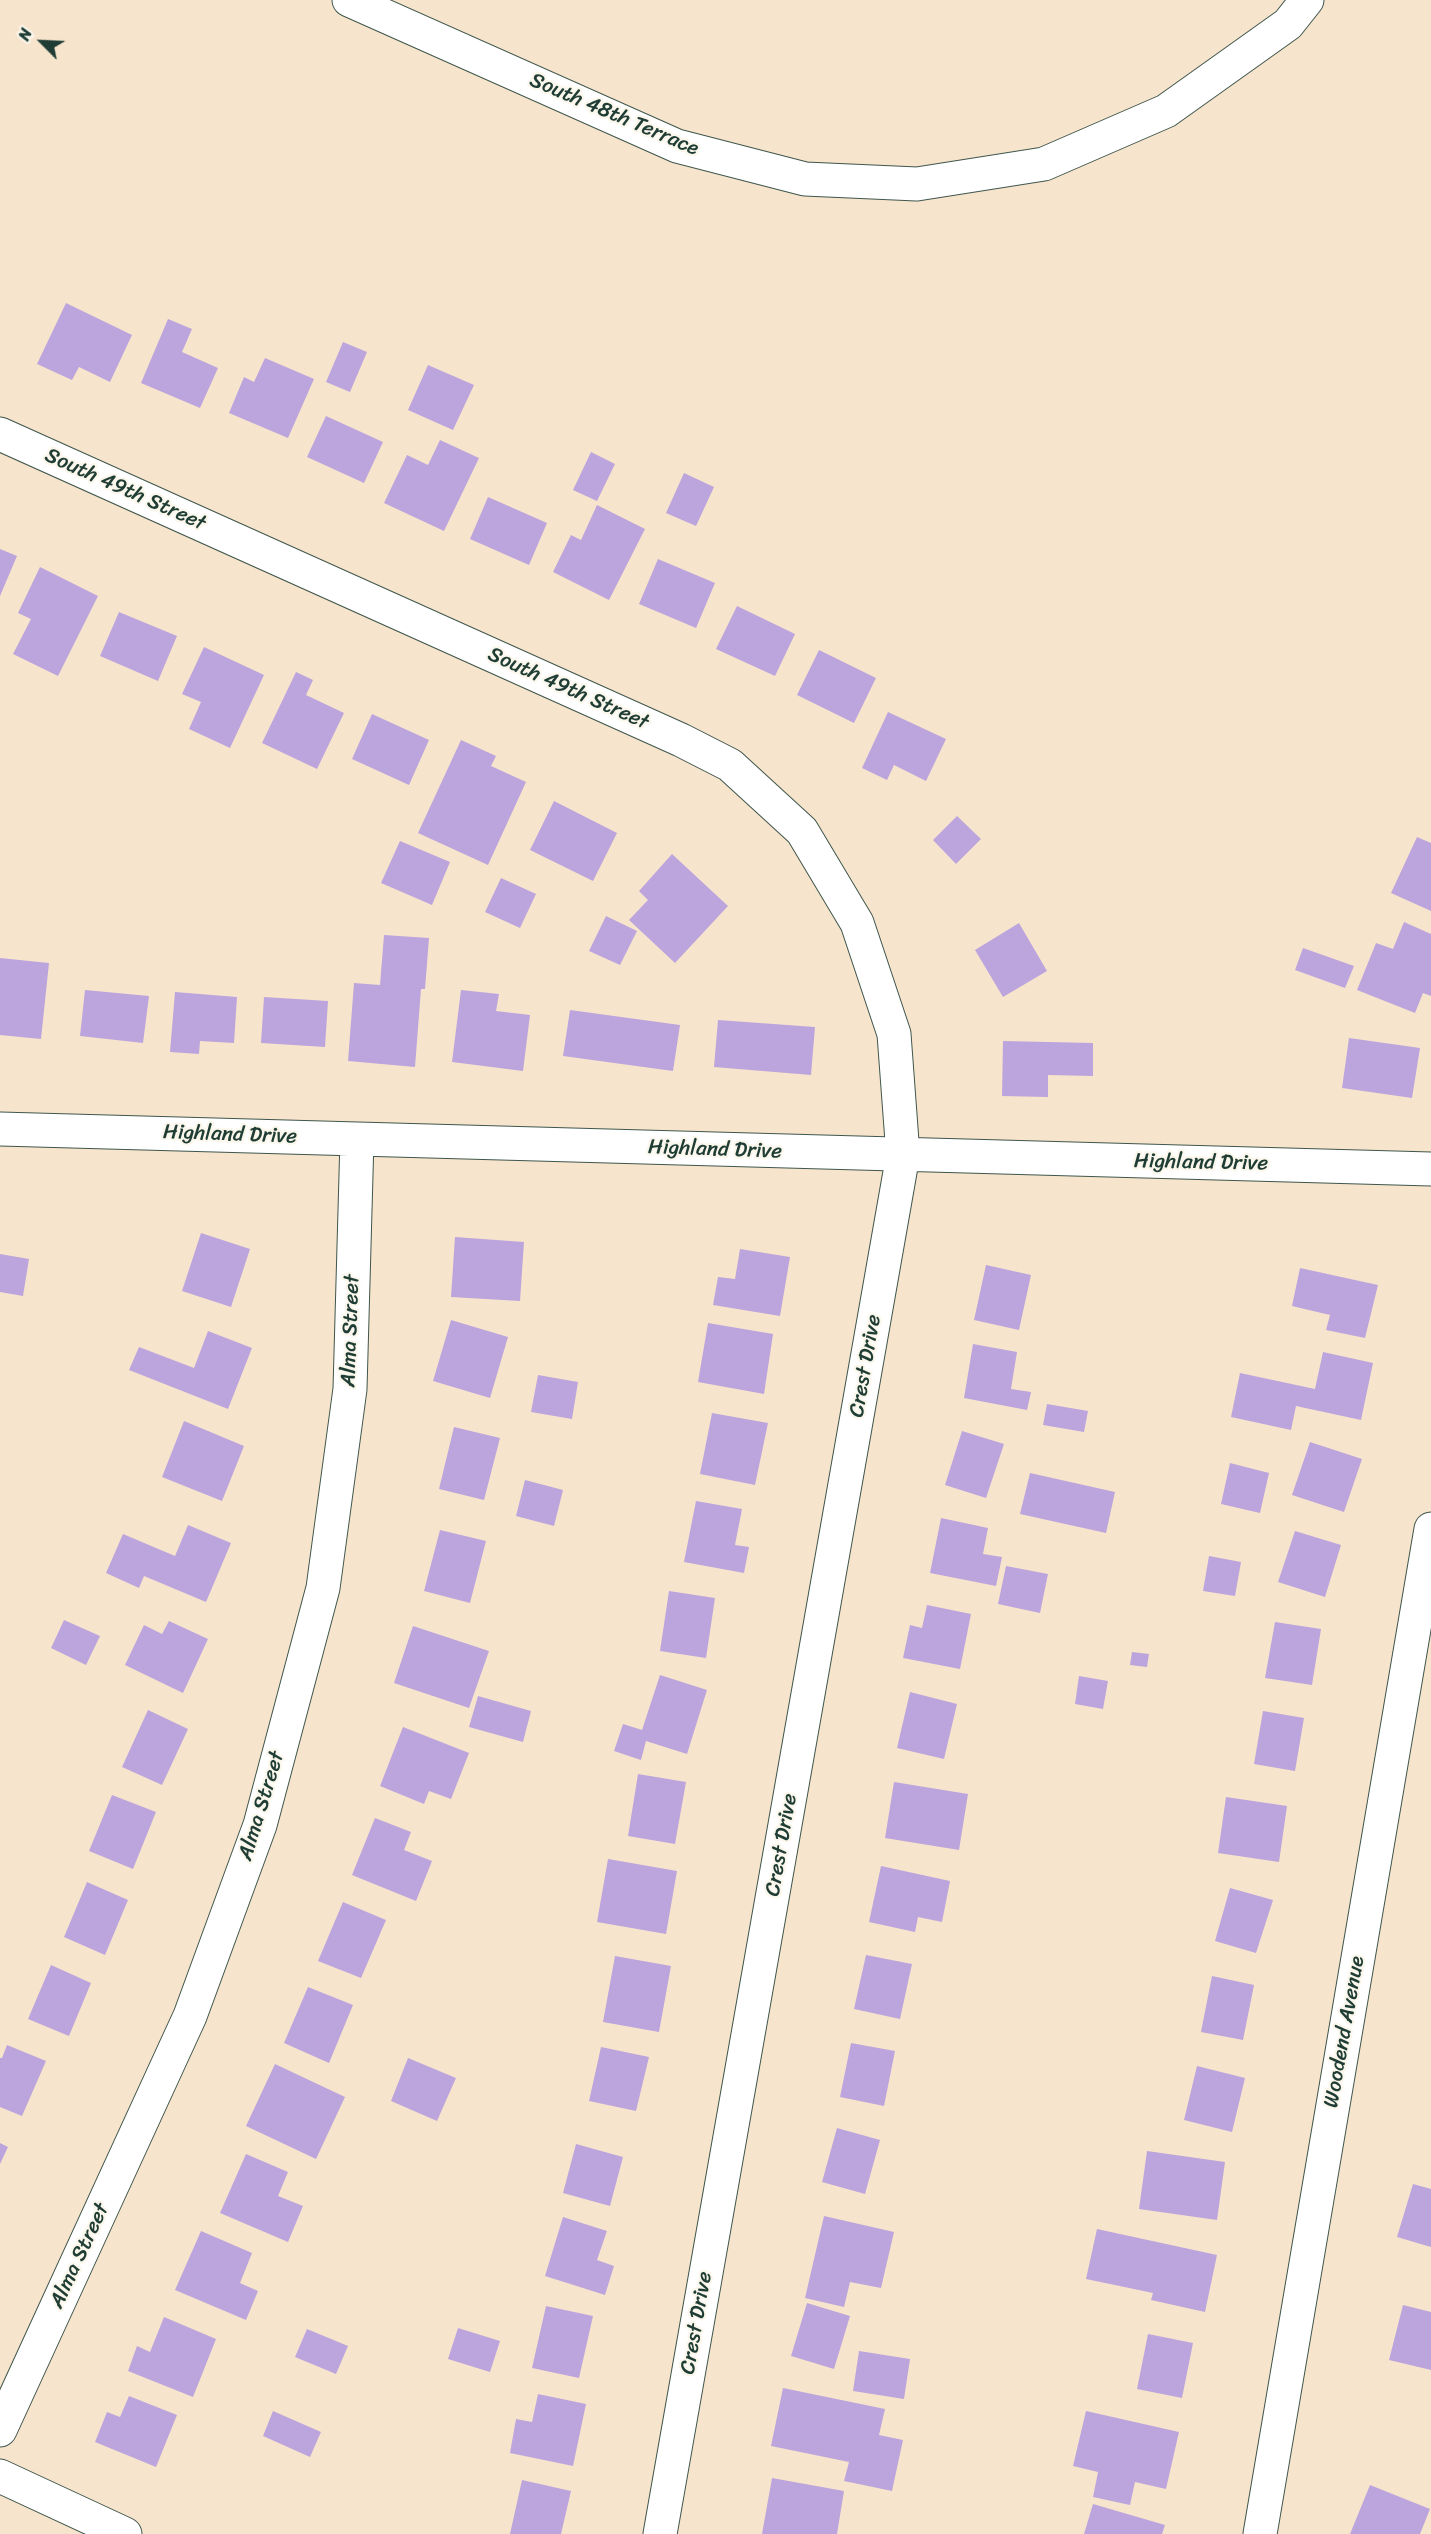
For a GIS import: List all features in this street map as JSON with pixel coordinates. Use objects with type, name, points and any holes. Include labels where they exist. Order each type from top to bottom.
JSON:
[{"type":"street","name":"South 48th Terrace","points":[[349,0],[677,146],[805,179],[917,184],[1044,164],[1166,111],[1288,24],[1306,0]]},
{"type":"street","name":"South 49th Street","points":[[0,434],[681,740],[730,765],[802,831],[857,923],[894,1034],[903,1155]]},
{"type":"street","name":"Highland Drive","points":[[0,1128],[1431,1169]]},
{"type":"street","name":"Alma Street","points":[[0,2430],[190,2016],[260,1825],[323,1588],[350,1389],[357,1139]]},
{"type":"street","name":"Crest Drive","points":[[660,2534],[903,1155]]},
{"type":"street","name":"Woodend Avenue","points":[[1260,2534],[1431,1529]]},
{"type":"street","points":[[0,2476],[125,2534]]},
{"type":"building","points":[[66,303],[132,335],[110,382],[79,367],[72,380],[37,364]]},
{"type":"building","points":[[168,319],[192,329],[182,352],[218,368],[200,408],[141,383]]},
{"type":"building","points":[[343,342],[367,352],[350,392],[326,382]]},
{"type":"building","points":[[265,358],[314,379],[288,438],[229,413],[244,377],[254,382]]},
{"type":"building","points":[[428,365],[474,385],[453,430],[408,410]]},
{"type":"building","points":[[326,416],[383,442],[364,483],[307,457]]},
{"type":"building","points":[[440,440],[479,458],[444,531],[384,503],[407,455],[428,465]]},
{"type":"building","points":[[591,452],[615,464],[597,501],[573,490]]},
{"type":"building","points":[[684,473],[714,487],[696,526],[666,513]]},
{"type":"building","points":[[488,497],[547,523],[529,565],[470,539]]},
{"type":"building","points":[[597,505],[645,529],[609,600],[553,572],[571,535],[581,540]]},
{"type":"building","points":[[0,549],[17,556],[0,596]]},
{"type":"building","points":[[658,559],[715,583],[696,628],[639,604]]},
{"type":"building","points":[[40,567],[98,596],[58,676],[13,654],[31,619],[18,613]]},
{"type":"building","points":[[737,606],[795,634],[775,676],[716,649]]},
{"type":"building","points":[[119,612],[177,636],[158,681],[100,656]]},
{"type":"building","points":[[204,647],[264,675],[230,748],[189,729],[201,702],[182,694]]},
{"type":"building","points":[[819,650],[876,678],[854,723],[797,695]]},
{"type":"building","points":[[296,672],[313,680],[306,695],[344,713],[317,769],[262,743]]},
{"type":"building","points":[[888,712],[946,739],[926,781],[894,765],[887,780],[862,768]]},
{"type":"building","points":[[372,714],[429,740],[409,785],[352,759]]},
{"type":"building","points":[[461,740],[496,756],[491,766],[526,782],[488,865],[418,833]]},
{"type":"building","points":[[554,801],[617,833],[593,881],[530,850]]},
{"type":"building","points":[[957,816],[981,839],[956,864],[933,840]]},
{"type":"building","points":[[1417,837],[1431,843],[1431,911],[1391,893]]},
{"type":"building","points":[[400,841],[450,862],[432,905],[381,883]]},
{"type":"building","points":[[672,854],[728,906],[675,963],[629,920],[648,900],[639,891]]},
{"type":"building","points":[[501,878],[536,894],[520,928],[485,912]]},
{"type":"building","points":[[606,916],[637,931],[620,965],[589,951]]},
{"type":"building","points":[[1404,922],[1431,934],[1431,996],[1423,993],[1415,1013],[1357,990],[1376,943],[1393,949]]},
{"type":"building","points":[[1019,923],[1047,971],[1003,997],[975,950]]},
{"type":"building","points":[[384,935],[429,938],[425,989],[421,989],[415,1067],[348,1061],[354,983],[380,985]]},
{"type":"building","points":[[1303,948],[1354,966],[1345,988],[1295,970]]},
{"type":"building","points":[[0,958],[49,963],[41,1039],[0,1035]]},
{"type":"building","points":[[85,990],[149,996],[143,1043],[80,1036]]},
{"type":"building","points":[[461,990],[499,994],[496,1011],[530,1015],[523,1071],[452,1062]]},
{"type":"building","points":[[175,992],[237,997],[234,1043],[200,1041],[199,1054],[170,1052]]},
{"type":"building","points":[[264,997],[328,1001],[325,1047],[261,1043]]},
{"type":"building","points":[[570,1010],[680,1025],[673,1071],[563,1056]]},
{"type":"building","points":[[718,1020],[815,1027],[811,1075],[714,1067]]},
{"type":"building","points":[[1349,1038],[1420,1048],[1412,1098],[1342,1088]]},
{"type":"building","points":[[1003,1041],[1093,1043],[1093,1076],[1048,1075],[1048,1097],[1002,1096]]},
{"type":"building","points":[[201,1233],[250,1249],[231,1307],[182,1291]]},
{"type":"building","points":[[455,1237],[524,1242],[520,1301],[451,1297]]},
{"type":"building","points":[[740,1249],[790,1257],[780,1316],[713,1305],[718,1277],[735,1279]]},
{"type":"building","points":[[0,1254],[29,1259],[23,1296],[0,1292]]},
{"type":"building","points":[[986,1265],[1031,1275],[1019,1330],[974,1320]]},
{"type":"building","points":[[1300,1268],[1378,1285],[1365,1338],[1326,1330],[1330,1315],[1292,1306]]},
{"type":"building","points":[[451,1320],[508,1337],[490,1398],[433,1381]]},
{"type":"building","points":[[708,1323],[773,1334],[764,1394],[698,1382]]},
{"type":"building","points":[[208,1331],[252,1348],[228,1409],[129,1370],[139,1347],[194,1368]]},
{"type":"building","points":[[973,1344],[1017,1352],[1011,1389],[1031,1392],[1027,1410],[964,1398]]},
{"type":"building","points":[[1323,1352],[1373,1363],[1361,1420],[1296,1406],[1291,1430],[1231,1417],[1240,1373],[1315,1389]]},
{"type":"building","points":[[538,1375],[578,1382],[572,1419],[531,1412]]},
{"type":"building","points":[[1047,1404],[1088,1411],[1084,1432],[1043,1425]]},
{"type":"building","points":[[712,1413],[768,1423],[755,1485],[700,1474]]},
{"type":"building","points":[[184,1421],[244,1446],[222,1501],[162,1477]]},
{"type":"building","points":[[454,1427],[500,1438],[484,1500],[439,1489]]},
{"type":"building","points":[[962,1431],[1004,1444],[986,1498],[945,1485]]},
{"type":"building","points":[[1310,1442],[1362,1459],[1344,1512],[1292,1495]]},
{"type":"building","points":[[1230,1463],[1269,1473],[1260,1513],[1221,1504]]},
{"type":"building","points":[[1030,1473],[1115,1492],[1106,1533],[1020,1514]]},
{"type":"building","points":[[525,1480],[563,1490],[554,1526],[516,1516]]},
{"type":"building","points":[[696,1501],[742,1509],[735,1545],[749,1547],[744,1573],[684,1562]]},
{"type":"building","points":[[941,1518],[988,1528],[983,1554],[1002,1557],[996,1586],[930,1573]]},
{"type":"building","points":[[188,1525],[231,1543],[206,1602],[144,1576],[139,1588],[106,1573],[123,1534],[175,1556]]},
{"type":"building","points":[[440,1530],[486,1541],[470,1603],[424,1591]]},
{"type":"building","points":[[1295,1531],[1341,1545],[1325,1597],[1278,1582]]},
{"type":"building","points":[[1209,1556],[1241,1562],[1235,1596],[1203,1591]]},
{"type":"building","points":[[1006,1566],[1048,1574],[1040,1613],[998,1604]]},
{"type":"building","points":[[669,1591],[715,1598],[706,1658],[660,1651]]},
{"type":"building","points":[[927,1605],[971,1614],[960,1669],[903,1658],[910,1625],[922,1628]]},
{"type":"building","points":[[64,1620],[100,1636],[86,1665],[51,1648]]},
{"type":"building","points":[[169,1621],[208,1639],[183,1693],[125,1665],[144,1625],[162,1634]]},
{"type":"building","points":[[1275,1622],[1321,1629],[1312,1685],[1265,1678]]},
{"type":"building","points":[[413,1626],[489,1651],[469,1708],[394,1683]]},
{"type":"building","points":[[1132,1652],[1149,1654],[1147,1667],[1130,1665]]},
{"type":"building","points":[[660,1675],[707,1690],[687,1754],[646,1741],[641,1760],[614,1751],[623,1724],[642,1730]]},
{"type":"building","points":[[1079,1676],[1108,1681],[1103,1709],[1075,1704]]},
{"type":"building","points":[[910,1692],[957,1704],[944,1759],[897,1748]]},
{"type":"building","points":[[478,1696],[531,1711],[523,1742],[469,1727]]},
{"type":"building","points":[[148,1710],[188,1729],[162,1785],[122,1767]]},
{"type":"building","points":[[1263,1711],[1304,1718],[1295,1771],[1254,1764]]},
{"type":"building","points":[[403,1727],[469,1753],[451,1799],[429,1791],[424,1804],[380,1786]]},
{"type":"building","points":[[638,1774],[686,1782],[675,1844],[628,1836]]},
{"type":"building","points":[[894,1782],[968,1794],[959,1850],[885,1838]]},
{"type":"building","points":[[112,1795],[156,1812],[133,1869],[89,1851]]},
{"type":"building","points":[[1226,1797],[1287,1806],[1279,1862],[1218,1853]]},
{"type":"building","points":[[375,1818],[411,1832],[404,1850],[432,1861],[416,1901],[352,1875]]},
{"type":"building","points":[[608,1859],[677,1871],[666,1934],[597,1922]]},
{"type":"building","points":[[881,1866],[950,1881],[942,1922],[918,1917],[915,1932],[869,1922]]},
{"type":"building","points":[[87,1882],[128,1900],[105,1955],[64,1937]]},
{"type":"building","points":[[1230,1888],[1273,1900],[1256,1953],[1215,1941]]},
{"type":"building","points":[[343,1902],[386,1920],[361,1978],[318,1961]]},
{"type":"building","points":[[866,1955],[912,1964],[900,2019],[854,2009]]},
{"type":"building","points":[[615,1956],[671,1966],[659,2032],[603,2022]]},
{"type":"building","points":[[51,1965],[91,1983],[69,2036],[28,2019]]},
{"type":"building","points":[[1212,1976],[1254,1985],[1243,2040],[1201,2032]]},
{"type":"building","points":[[308,1987],[353,2005],[329,2063],[284,2043]]},
{"type":"building","points":[[851,2043],[895,2051],[884,2106],[840,2097]]},
{"type":"building","points":[[7,2045],[46,2061],[22,2116],[0,2107],[0,2058]]},
{"type":"building","points":[[601,2047],[649,2057],[636,2111],[589,2101]]},
{"type":"building","points":[[408,2058],[456,2078],[437,2121],[391,2101]]},
{"type":"building","points":[[275,2064],[345,2097],[316,2159],[246,2126]]},
{"type":"building","points":[[1197,2066],[1245,2078],[1232,2132],[1184,2120]]},
{"type":"building","points":[[837,2128],[880,2140],[865,2194],[822,2182]]},
{"type":"building","points":[[0,2143],[8,2147],[0,2164]]},
{"type":"building","points":[[576,2144],[623,2157],[610,2206],[563,2193]]},
{"type":"building","points":[[1147,2151],[1225,2162],[1217,2220],[1139,2209]]},
{"type":"building","points":[[246,2154],[288,2172],[278,2196],[303,2206],[288,2242],[220,2213]]},
{"type":"building","points":[[1413,2184],[1431,2189],[1431,2247],[1397,2237]]},
{"type":"building","points":[[824,2216],[894,2232],[881,2288],[850,2282],[844,2307],[805,2298]]},
{"type":"building","points":[[563,2217],[607,2231],[597,2260],[614,2266],[605,2295],[545,2276]]},
{"type":"building","points":[[1097,2229],[1217,2255],[1205,2312],[1151,2300],[1153,2293],[1086,2279]]},
{"type":"building","points":[[201,2231],[252,2253],[240,2283],[258,2291],[246,2320],[175,2290]]},
{"type":"building","points":[[807,2303],[850,2316],[834,2369],[791,2356]]},
{"type":"building","points":[[1403,2305],[1431,2312],[1431,2370],[1389,2360]]},
{"type":"building","points":[[546,2306],[593,2316],[579,2378],[532,2368]]},
{"type":"building","points":[[164,2317],[216,2339],[193,2397],[128,2371],[137,2346],[150,2352]]},
{"type":"building","points":[[458,2328],[500,2341],[490,2372],[448,2359]]},
{"type":"building","points":[[307,2329],[348,2346],[336,2374],[295,2357]]},
{"type":"building","points":[[1148,2334],[1193,2343],[1182,2398],[1137,2389]]},
{"type":"building","points":[[859,2351],[910,2359],[904,2399],[853,2391]]},
{"type":"building","points":[[783,2388],[885,2409],[879,2435],[903,2440],[892,2491],[844,2481],[849,2462],[771,2446]]},
{"type":"building","points":[[538,2394],[586,2404],[573,2466],[510,2453],[516,2419],[532,2422]]},
{"type":"building","points":[[129,2396],[177,2415],[156,2467],[95,2442],[107,2412],[120,2417]]},
{"type":"building","points":[[273,2411],[321,2432],[310,2457],[263,2436]]},
{"type":"building","points":[[1086,2411],[1179,2432],[1166,2489],[1135,2482],[1130,2505],[1093,2497],[1098,2472],[1073,2466]]},
{"type":"building","points":[[772,2478],[844,2491],[837,2534],[762,2534]]},
{"type":"building","points":[[522,2480],[571,2491],[561,2534],[510,2534]]},
{"type":"building","points":[[1370,2485],[1430,2509],[1420,2534],[1350,2534]]},
{"type":"building","points":[[1093,2504],[1165,2525],[1162,2534],[1084,2534]]}]
